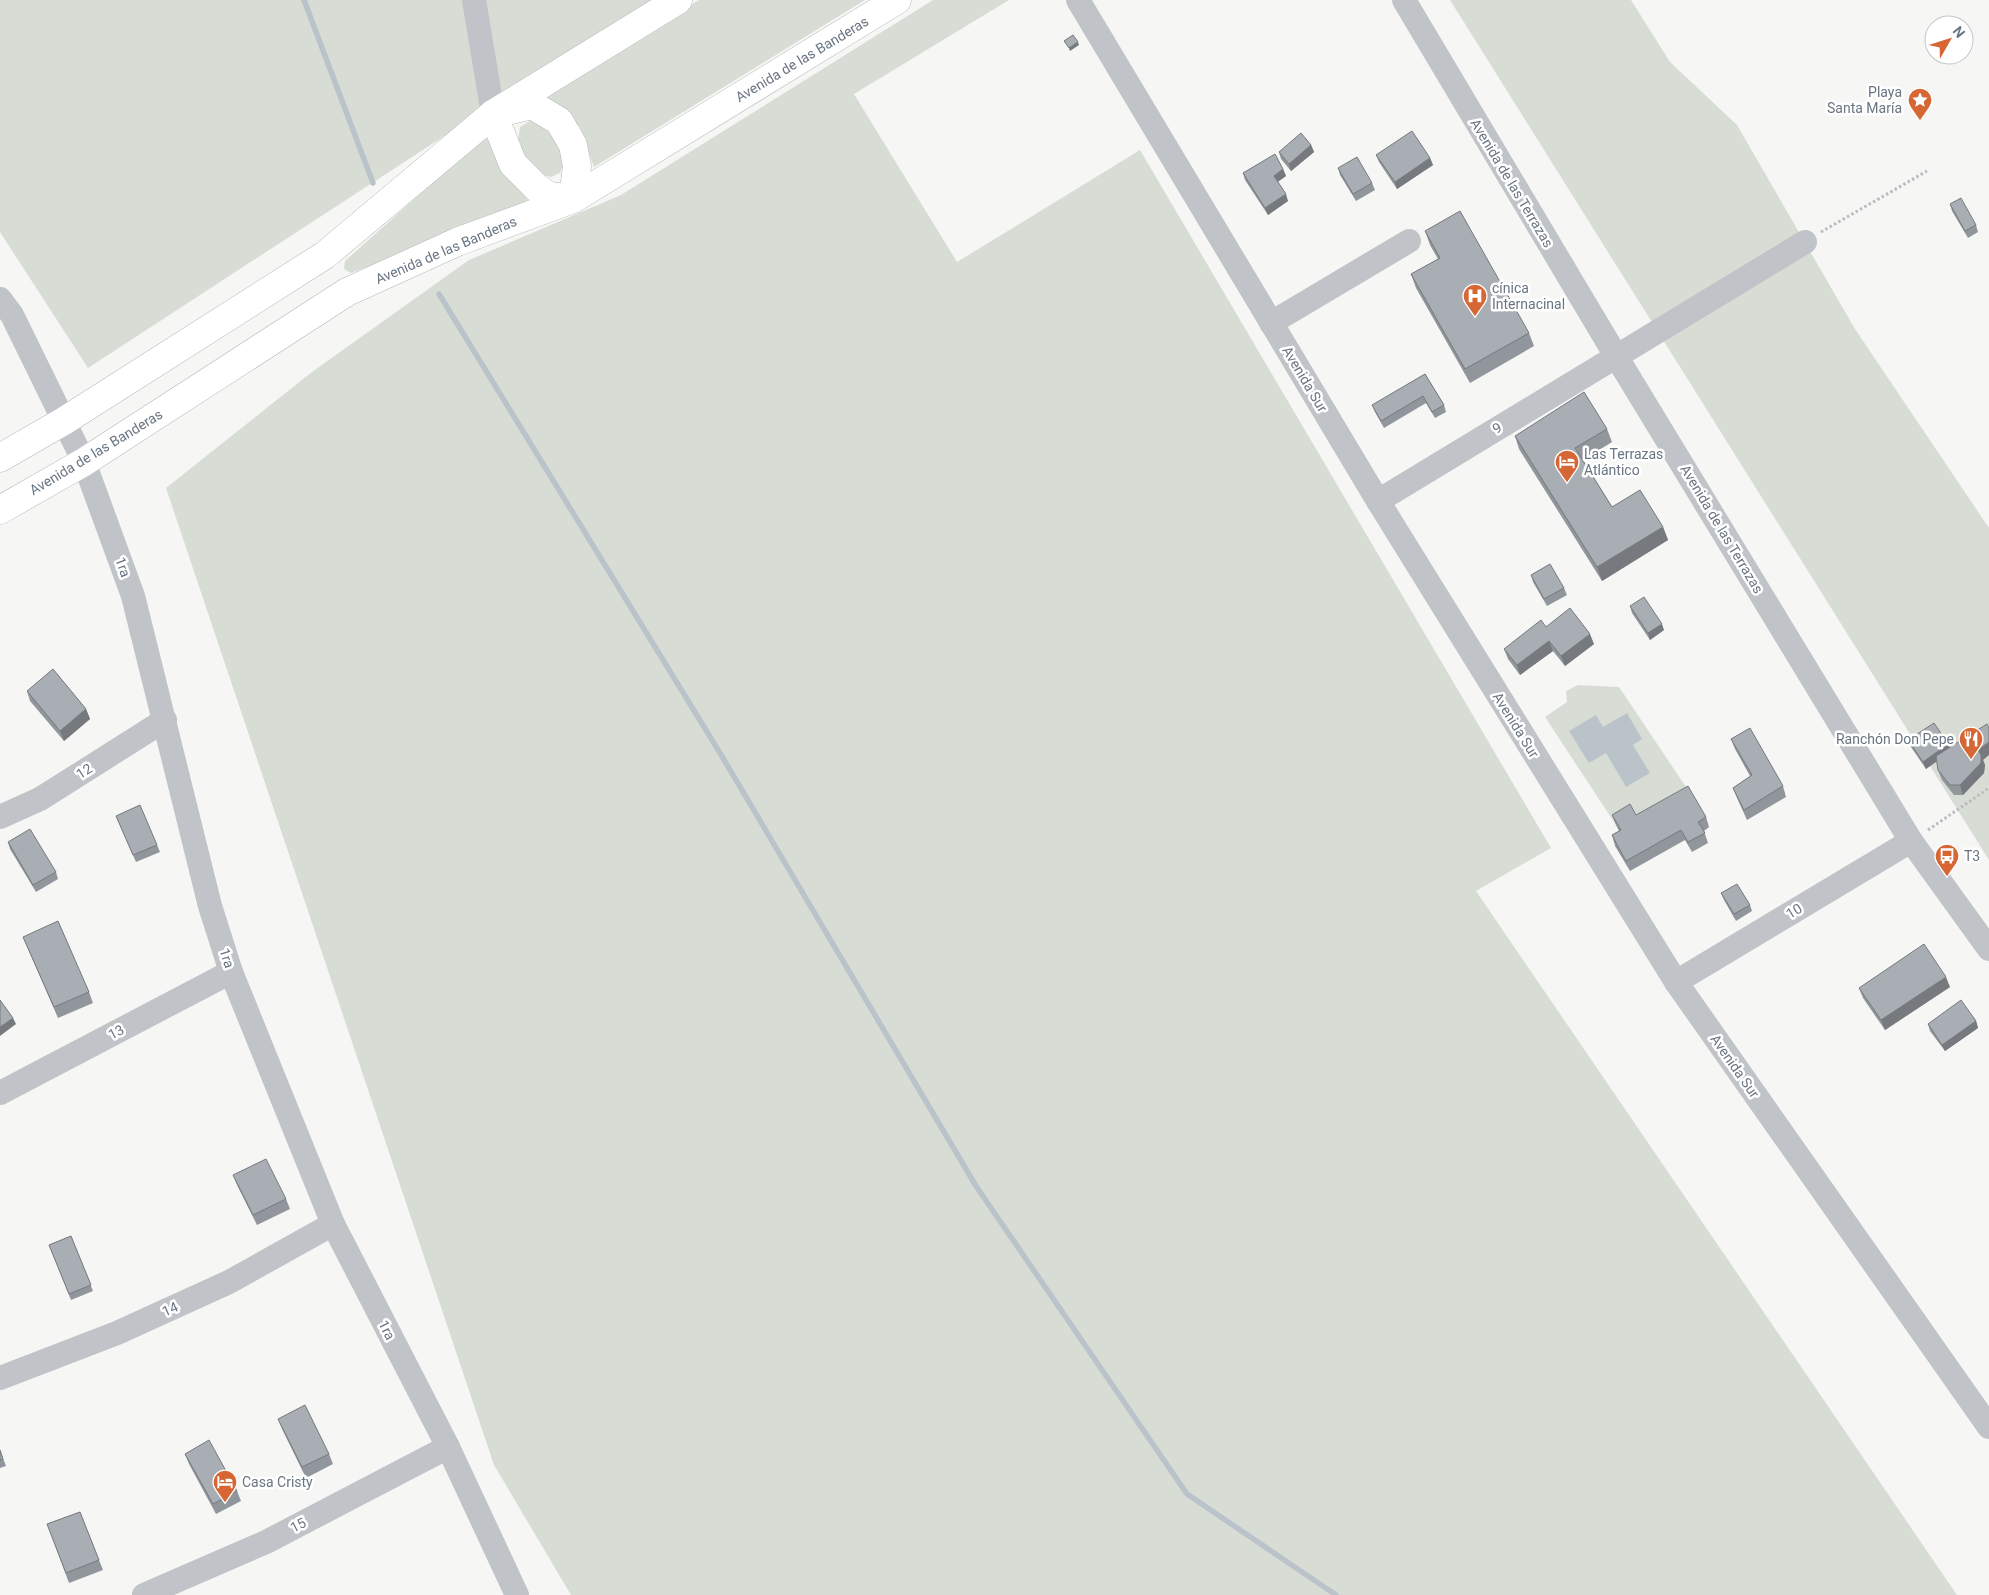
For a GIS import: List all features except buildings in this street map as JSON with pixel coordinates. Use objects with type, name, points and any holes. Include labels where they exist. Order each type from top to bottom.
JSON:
[{"type":"main road","points":[[0,458],[64,421],[325,255],[493,114],[678,0]]},
{"type":"main road","name":"Avenida de las Banderas","points":[[0,510],[84,462],[347,292],[458,242],[573,199],[897,0]]},
{"type":"main road","points":[[532,104],[559,121],[573,145],[577,166],[573,199],[549,196],[537,188],[513,164],[493,114],[532,104]]},
{"type":"street","points":[[474,0],[493,114]]},
{"type":"street","name":"Avenida Sur","points":[[1078,0],[1378,501],[1676,982],[1989,1427]]},
{"type":"street","name":"Avenida de las Terrazas","points":[[1404,0],[1616,356],[1911,840],[1989,949]]},
{"type":"street","points":[[1271,323],[1409,241]]},
{"type":"street","name":"9","points":[[1378,501],[1805,242]]},
{"type":"street","name":"1ra","points":[[0,300],[12,316],[84,462],[133,596],[210,906],[231,972],[333,1224],[448,1447],[517,1595]]},
{"type":"street","name":"12","points":[[0,817],[40,799],[165,720]]},
{"type":"street","name":"10","points":[[1676,982],[1911,840]]},
{"type":"street","name":"13","points":[[0,1093],[231,972]]},
{"type":"street","name":"14","points":[[0,1378],[117,1333],[229,1282],[333,1224]]},
{"type":"street","name":"15","points":[[144,1595],[266,1542],[448,1447]]},
{"type":"path","points":[[1805,242],[1927,171]]},
{"type":"path","points":[[1911,840],[1989,788]]},
{"type":"shaded area","points":[[0,0],[653,0],[88,368],[0,232]]},
{"type":"shaded area","points":[[699,0],[865,0],[594,167],[580,127],[564,110],[545,95]]},
{"type":"shaded area","points":[[933,0],[1009,0],[854,94],[957,262],[1140,150],[1551,848],[1476,891],[1957,1595],[571,1595],[494,1465],[166,488],[312,372],[469,260],[621,195]]},
{"type":"shaded area","points":[[1450,0],[1631,0],[1670,62],[1737,125],[1855,329],[1989,528],[1989,860]]},
{"type":"shaded area","points":[[530,121],[545,127],[557,141],[564,163],[560,173],[551,177],[540,174],[520,152],[518,140],[520,127]]},
{"type":"shaded area","points":[[486,139],[493,142],[524,192],[528,201],[522,207],[351,273],[344,269],[345,261],[476,144]]},
{"type":"shaded area","points":[[1578,685],[1619,687],[1692,796],[1640,825],[1634,815],[1616,825],[1545,717],[1567,702],[1566,691]]},
{"type":"shaded area","points":[[1627,713],[1642,739],[1633,745],[1650,773],[1626,787],[1606,753],[1589,763],[1569,731],[1596,715],[1603,727]]},
{"type":"waterway","points":[[304,0],[373,183]]},
{"type":"waterway","points":[[439,294],[720,753],[976,1186],[1187,1494],[1336,1595]]},
{"type":"place","name":"Playa Santa María","points":[[1920,121]]},
{"type":"place","name":"cínica Internacinal","points":[[1475,317]]},
{"type":"place","name":"Las Terrazas Atlántico","points":[[1567,483]]},
{"type":"place","name":"Ranchón Don Pepe","points":[[1971,760]]},
{"type":"place","name":"T3","points":[[1947,877]]},
{"type":"place","name":"Casa Cristy","points":[[225,1503]]}]
